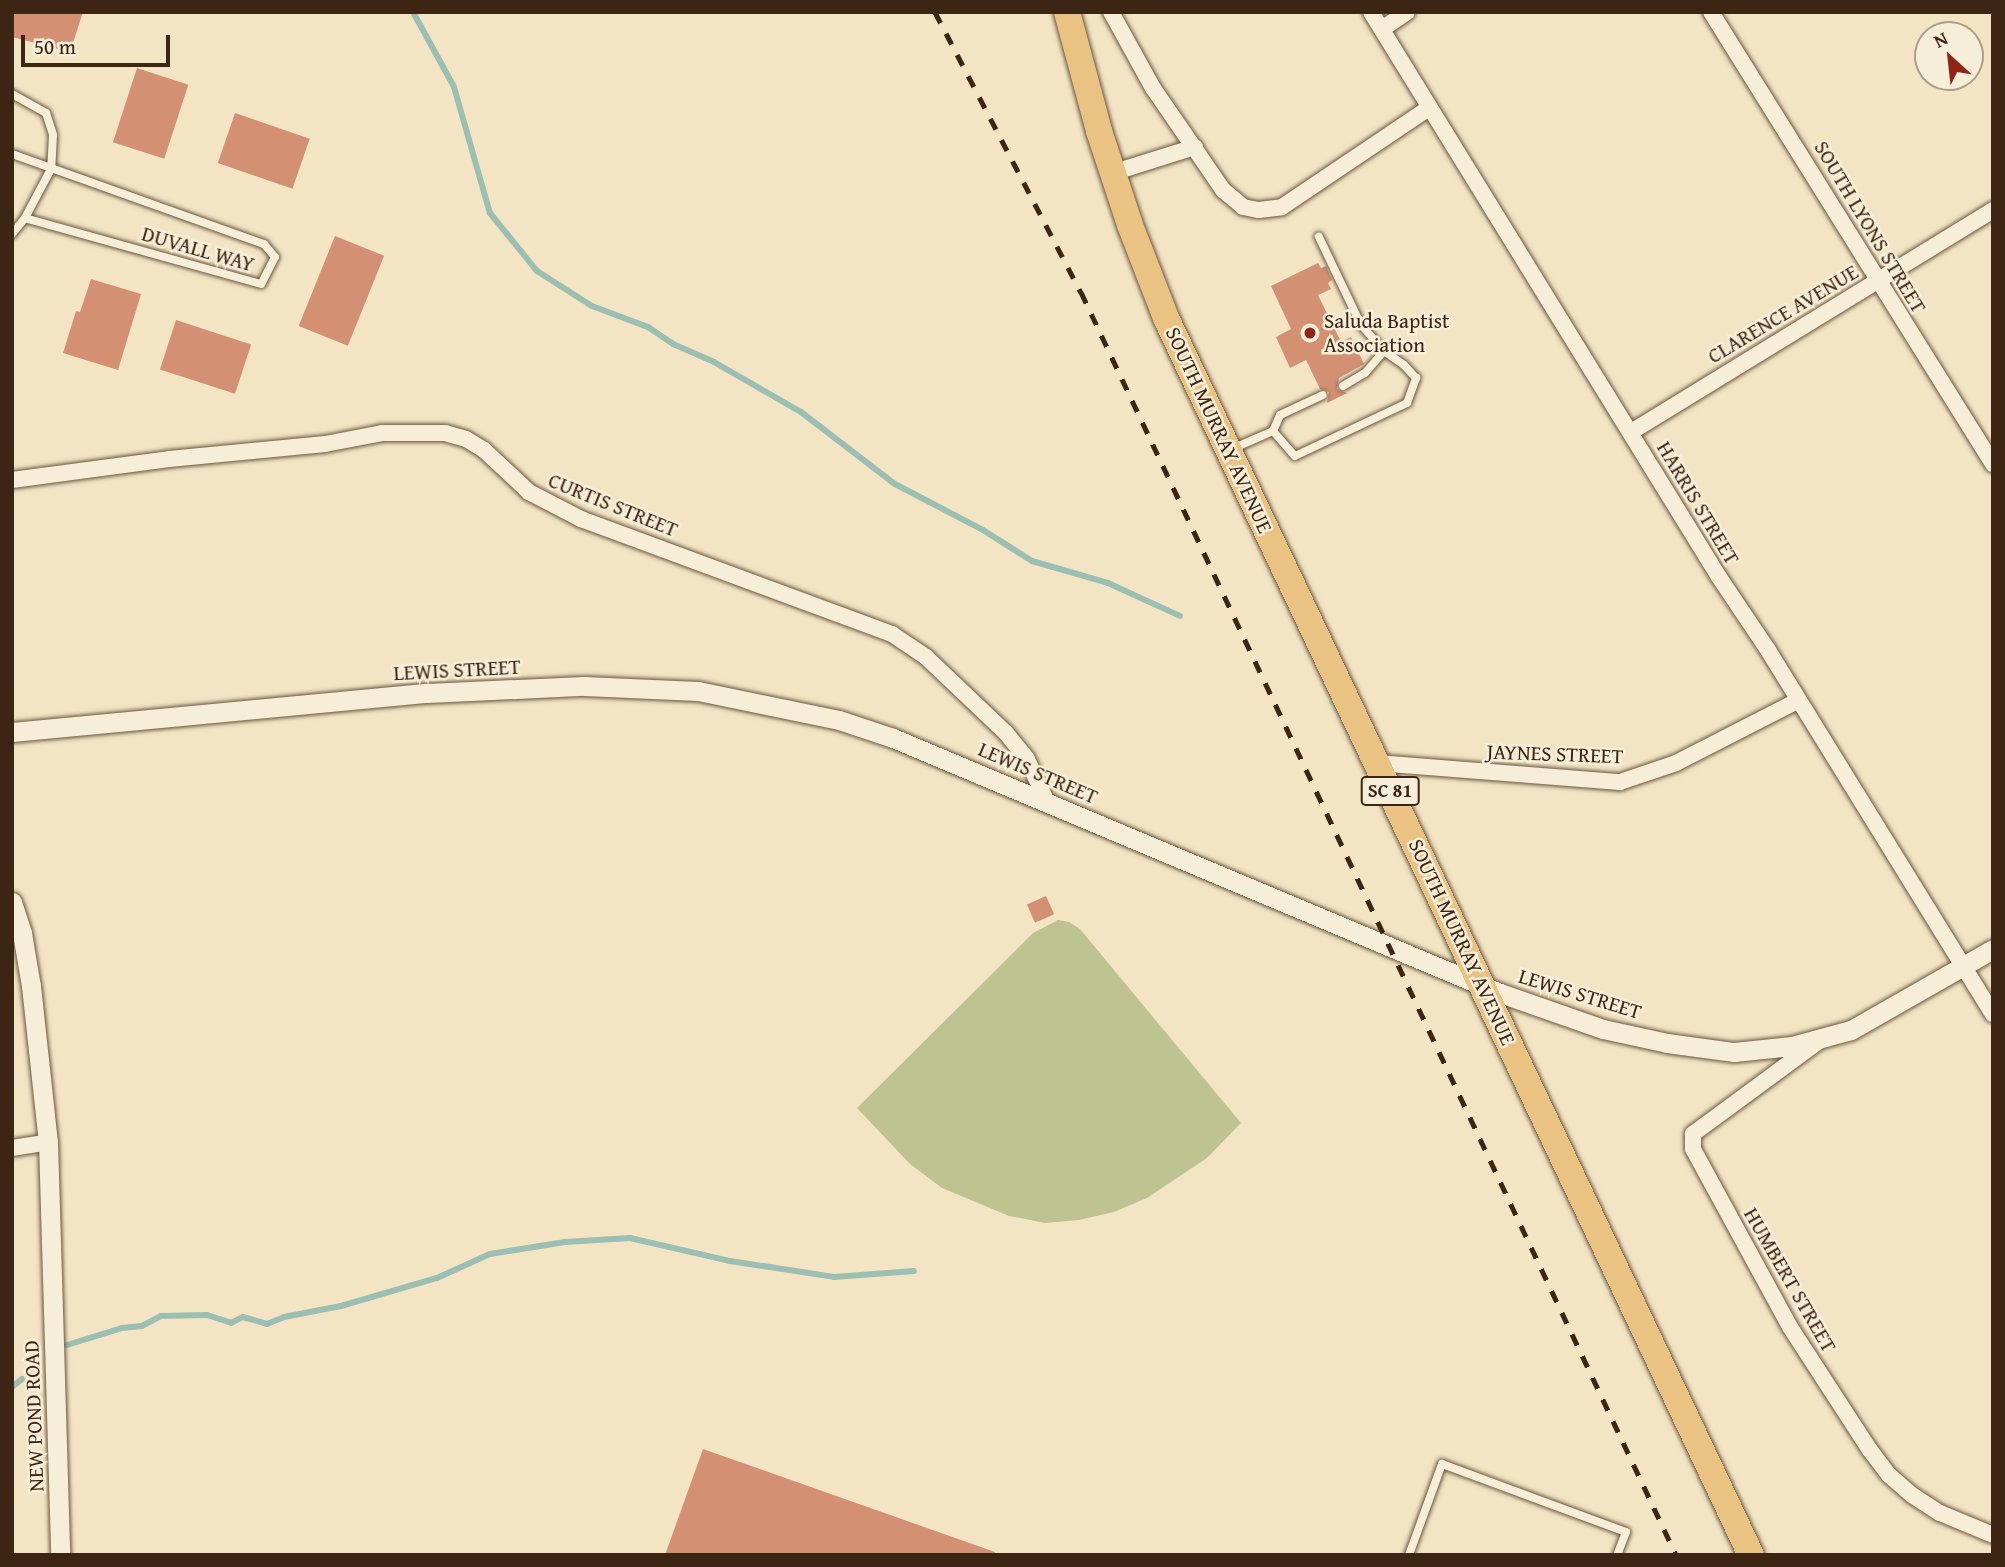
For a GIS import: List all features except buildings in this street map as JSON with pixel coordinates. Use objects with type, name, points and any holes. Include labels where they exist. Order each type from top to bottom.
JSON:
[{"type":"main road","name":"SOUTH MURRAY AVENUE","points":[[1067,12],[1112,173],[1166,318],[1751,1555]]},
{"type":"street","points":[[1111,12],[1153,88],[1223,190],[1243,207],[1259,210],[1282,207],[1429,108]]},
{"type":"street","name":"HARRIS STREET","points":[[1371,12],[1993,1014]]},
{"type":"street","points":[[1382,29],[1407,12]]},
{"type":"street","name":"SOUTH LYONS STREET","points":[[1712,12],[1993,464]]},
{"type":"street","points":[[1112,173],[1195,147]]},
{"type":"street","name":"CLARENCE AVENUE","points":[[1630,432],[1993,210]]},
{"type":"street","name":"CURTIS STREET","points":[[12,481],[169,460],[325,444],[382,433],[445,433],[466,439],[484,450],[529,492],[581,519],[892,634],[926,657],[1006,733],[1027,759],[1047,802]]},
{"type":"street","name":"LEWIS STREET","points":[[12,732],[427,693],[584,686],[698,691],[839,720],[944,758],[1483,986],[1603,1029],[1667,1043],[1734,1052],[1792,1046],[1851,1030],[1993,949]]},
{"type":"street","name":"JAYNES STREET","points":[[1377,763],[1620,782],[1676,763],[1797,701]]},
{"type":"street","name":"NEW POND ROAD","points":[[12,902],[22,933],[31,986],[48,1142],[58,1554]]},
{"type":"street","name":"HUMBERT STREET","points":[[1823,1038],[1693,1134],[1693,1149],[1790,1327],[1876,1459],[1912,1495],[1940,1513],[1993,1535]]},
{"type":"street","points":[[12,1148],[48,1142]]},
{"type":"lane","points":[[12,94],[46,113],[53,135],[51,169],[25,218],[12,234]]},
{"type":"lane","name":"DUVALL WAY","points":[[12,154],[264,244],[275,257],[261,284],[25,218]]},
{"type":"lane","points":[[1273,431],[1295,456],[1407,402],[1416,378],[1404,365],[1384,351],[1361,325],[1319,237]]},
{"type":"lane","points":[[1343,386],[1365,373],[1384,351]]},
{"type":"lane","points":[[1229,451],[1273,431],[1280,415],[1323,395]]},
{"type":"lane","points":[[1409,1555],[1442,1464],[1626,1532],[1618,1555]]},
{"type":"green space","points":[[1058,920],[1069,922],[1080,929],[1241,1123],[1207,1158],[1147,1198],[1114,1212],[1079,1220],[1045,1223],[1009,1216],[942,1188],[910,1164],[857,1108],[1033,933]]},
{"type":"waterway","points":[[413,12],[454,87],[490,213],[537,271],[592,306],[648,327],[673,344],[714,362],[801,412],[895,484],[983,530],[1032,561],[1108,583],[1180,616]]},
{"type":"waterway","points":[[67,1345],[122,1328],[142,1326],[161,1316],[207,1315],[231,1323],[243,1317],[267,1324],[284,1317],[341,1306],[437,1278],[490,1254],[565,1242],[630,1238],[730,1261],[834,1277],[914,1271]]},
{"type":"waterway","points":[[12,1387],[22,1379]]},
{"type":"railway","points":[[935,12],[1081,292],[1676,1555]]},
{"type":"place","name":"Saluda Baptist Association","points":[[1310,333]]}]
